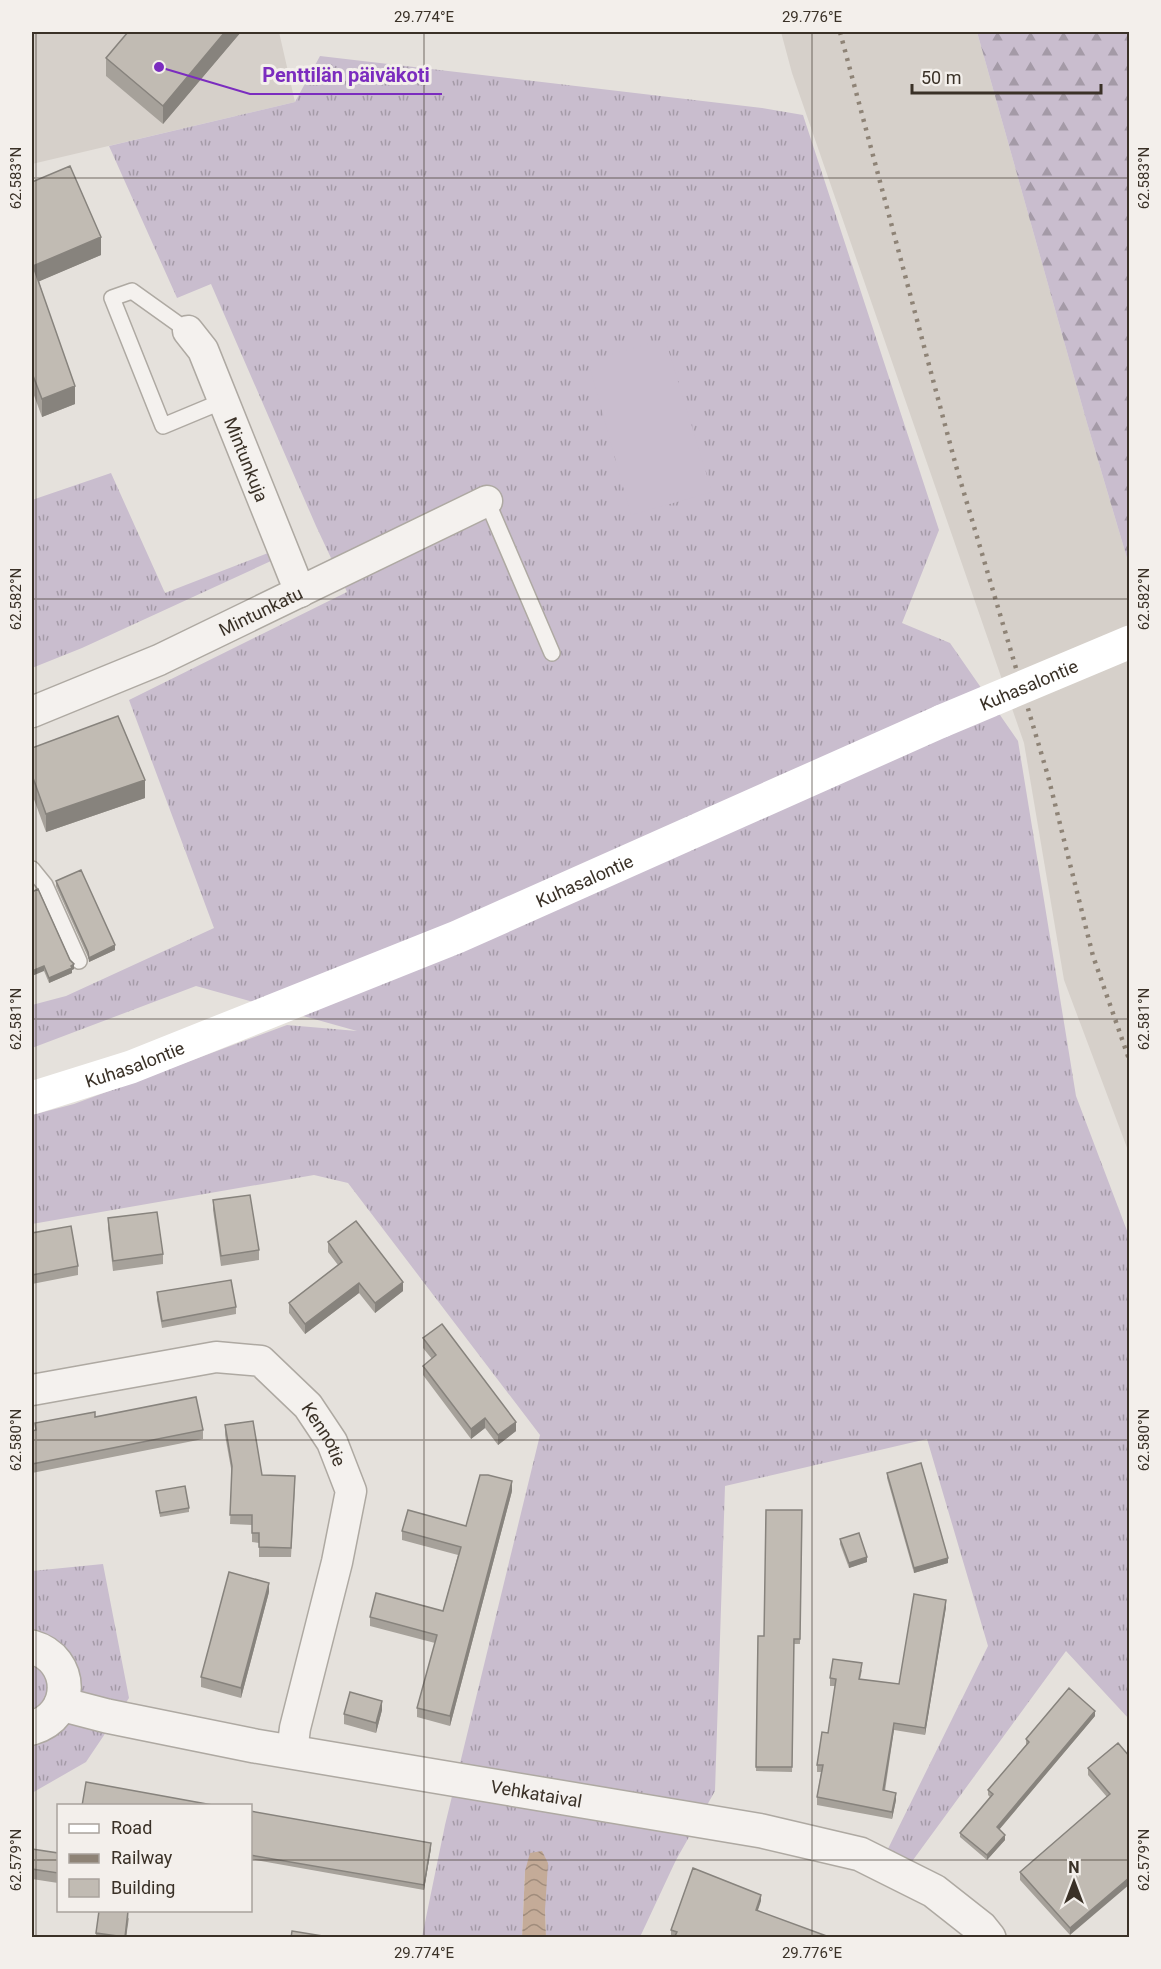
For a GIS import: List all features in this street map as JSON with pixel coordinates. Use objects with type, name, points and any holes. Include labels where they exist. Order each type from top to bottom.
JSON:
[{"type":"main road","name":"Kuhasalontie","points":[[32,1098],[131,1067],[457,937],[942,722],[1130,642]]},
{"type":"street","name":"Mintunkuja","points":[[188,331],[203,350],[300,592]]},
{"type":"street","name":"Mintunkatu","points":[[32,712],[159,660],[487,501]]},
{"type":"street","name":"Kennotie","points":[[32,1390],[216,1357],[261,1361],[308,1406],[332,1442],[351,1491],[337,1562],[295,1728],[292,1752]]},
{"type":"street","points":[[32,1647],[54,1659],[62,1673],[65,1689],[61,1704],[53,1716],[41,1725],[32,1728]]},
{"type":"street","name":"Vehkataival","points":[[61,1704],[107,1716],[344,1762],[762,1831],[860,1854],[934,1891],[981,1928],[989,1938]]},
{"type":"lane","points":[[188,331],[132,291],[112,298],[163,426],[223,401]]},
{"type":"lane","points":[[487,501],[552,652]]},
{"type":"lane","points":[[32,870],[45,885],[79,961]]},
{"type":"shaded area","points":[[32,32],[279,32],[295,102],[32,164]]},
{"type":"shaded area","points":[[781,32],[977,32],[1129,565],[1129,1153],[1064,980],[1024,743],[792,73]]},
{"type":"green space","points":[[977,32],[1129,32],[1129,565],[1087,423]]},
{"type":"green space","points":[[320,56],[762,108],[803,115],[939,530],[902,623],[950,643],[1018,741],[1076,1096],[1129,1236],[1129,1719],[1066,1651],[905,1871],[883,1859],[988,1646],[927,1439],[725,1486],[715,1791],[676,1860],[640,1937],[546,1937],[545,1910],[525,1871],[522,1937],[422,1937],[445,1825],[540,1435],[348,1183],[314,1175],[32,1224],[32,1115],[74,1104],[287,1025],[357,1031],[196,986],[32,1048],[32,1005],[66,996],[214,928],[129,700],[347,592],[211,284],[177,298],[109,146],[295,102]]},
{"type":"green space","points":[[665,339],[712,492],[631,515],[588,361]]},
{"type":"green space","points":[[111,473],[165,593],[268,553],[271,561],[82,648],[32,668],[32,500]]},
{"type":"green space","points":[[103,1564],[129,1698],[86,1762],[32,1793],[32,1571]]},
{"type":"water","points":[[542,1851],[548,1863],[546,1937],[522,1937],[525,1871],[530,1853]]},
{"type":"building","points":[[128,32],[225,32],[163,106],[106,58]]},
{"type":"building","points":[[70,166],[101,237],[33,266],[75,386],[42,399],[32,373],[32,182]]},
{"type":"building","points":[[118,716],[145,780],[46,814],[32,775],[32,748]]},
{"type":"building","points":[[81,870],[115,945],[89,958],[56,881]]},
{"type":"building","points":[[38,889],[70,960],[74,964],[72,968],[49,978],[44,966],[32,971],[32,892]]},
{"type":"building","points":[[250,1195],[259,1250],[221,1256],[213,1200]]},
{"type":"building","points":[[157,1212],[163,1254],[113,1261],[108,1218]]},
{"type":"building","points":[[356,1221],[403,1282],[375,1303],[359,1283],[305,1324],[289,1303],[342,1262],[328,1242]]},
{"type":"building","points":[[71,1226],[78,1266],[32,1275],[32,1233]]},
{"type":"building","points":[[231,1280],[236,1307],[162,1321],[157,1292]]},
{"type":"building","points":[[442,1324],[516,1422],[498,1435],[485,1418],[471,1429],[423,1366],[436,1355],[423,1338]]},
{"type":"building","points":[[196,1397],[203,1430],[32,1464],[32,1431],[36,1430],[35,1423],[95,1412],[95,1417]]},
{"type":"building","points":[[253,1421],[262,1475],[295,1476],[291,1548],[259,1547],[259,1533],[252,1533],[252,1515],[230,1515],[232,1466],[225,1425]]},
{"type":"building","points":[[921,1463],[948,1558],[914,1568],[887,1473]]},
{"type":"building","points":[[480,1475],[512,1481],[450,1716],[417,1708],[437,1635],[370,1617],[376,1593],[443,1611],[461,1547],[402,1531],[408,1510],[466,1526]]},
{"type":"building","points":[[185,1486],[189,1508],[160,1513],[156,1491]]},
{"type":"building","points":[[766,1510],[802,1510],[800,1639],[794,1639],[792,1767],[756,1767],[758,1636],[764,1636]]},
{"type":"building","points":[[859,1533],[867,1557],[849,1563],[840,1539]]},
{"type":"building","points":[[229,1572],[269,1583],[241,1688],[201,1677]]},
{"type":"building","points":[[914,1594],[946,1600],[925,1728],[894,1723],[883,1790],[896,1793],[892,1812],[817,1797],[823,1765],[817,1765],[822,1732],[828,1733],[836,1679],[830,1678],[833,1659],[862,1663],[859,1679],[899,1684]]},
{"type":"building","points":[[1069,1688],[1095,1711],[997,1827],[1005,1835],[987,1855],[960,1833],[993,1794],[988,1790],[1029,1742],[1026,1739]]},
{"type":"building","points":[[350,1692],[382,1701],[376,1723],[344,1714]]},
{"type":"building","points":[[1118,1743],[1130,1757],[1130,1877],[1070,1928],[1020,1872],[1110,1794],[1088,1768]]},
{"type":"building","points":[[86,1782],[207,1804],[82,1804]]},
{"type":"building","points":[[252,1811],[431,1843],[424,1885],[252,1855]]},
{"type":"building","points":[[32,1849],[57,1853],[57,1873],[32,1869]]},
{"type":"building","points":[[693,1868],[761,1895],[756,1910],[832,1938],[674,1938],[677,1932],[671,1930]]},
{"type":"building","points":[[99,1912],[128,1912],[125,1937],[96,1933]]},
{"type":"building","points":[[292,1931],[335,1938],[291,1938]]},
{"type":"railway","points":[[840,32],[956,466],[1048,776],[1093,956],[1130,1062]]},
{"type":"place","name":"Penttilän päiväkoti","points":[[159,67]]}]
